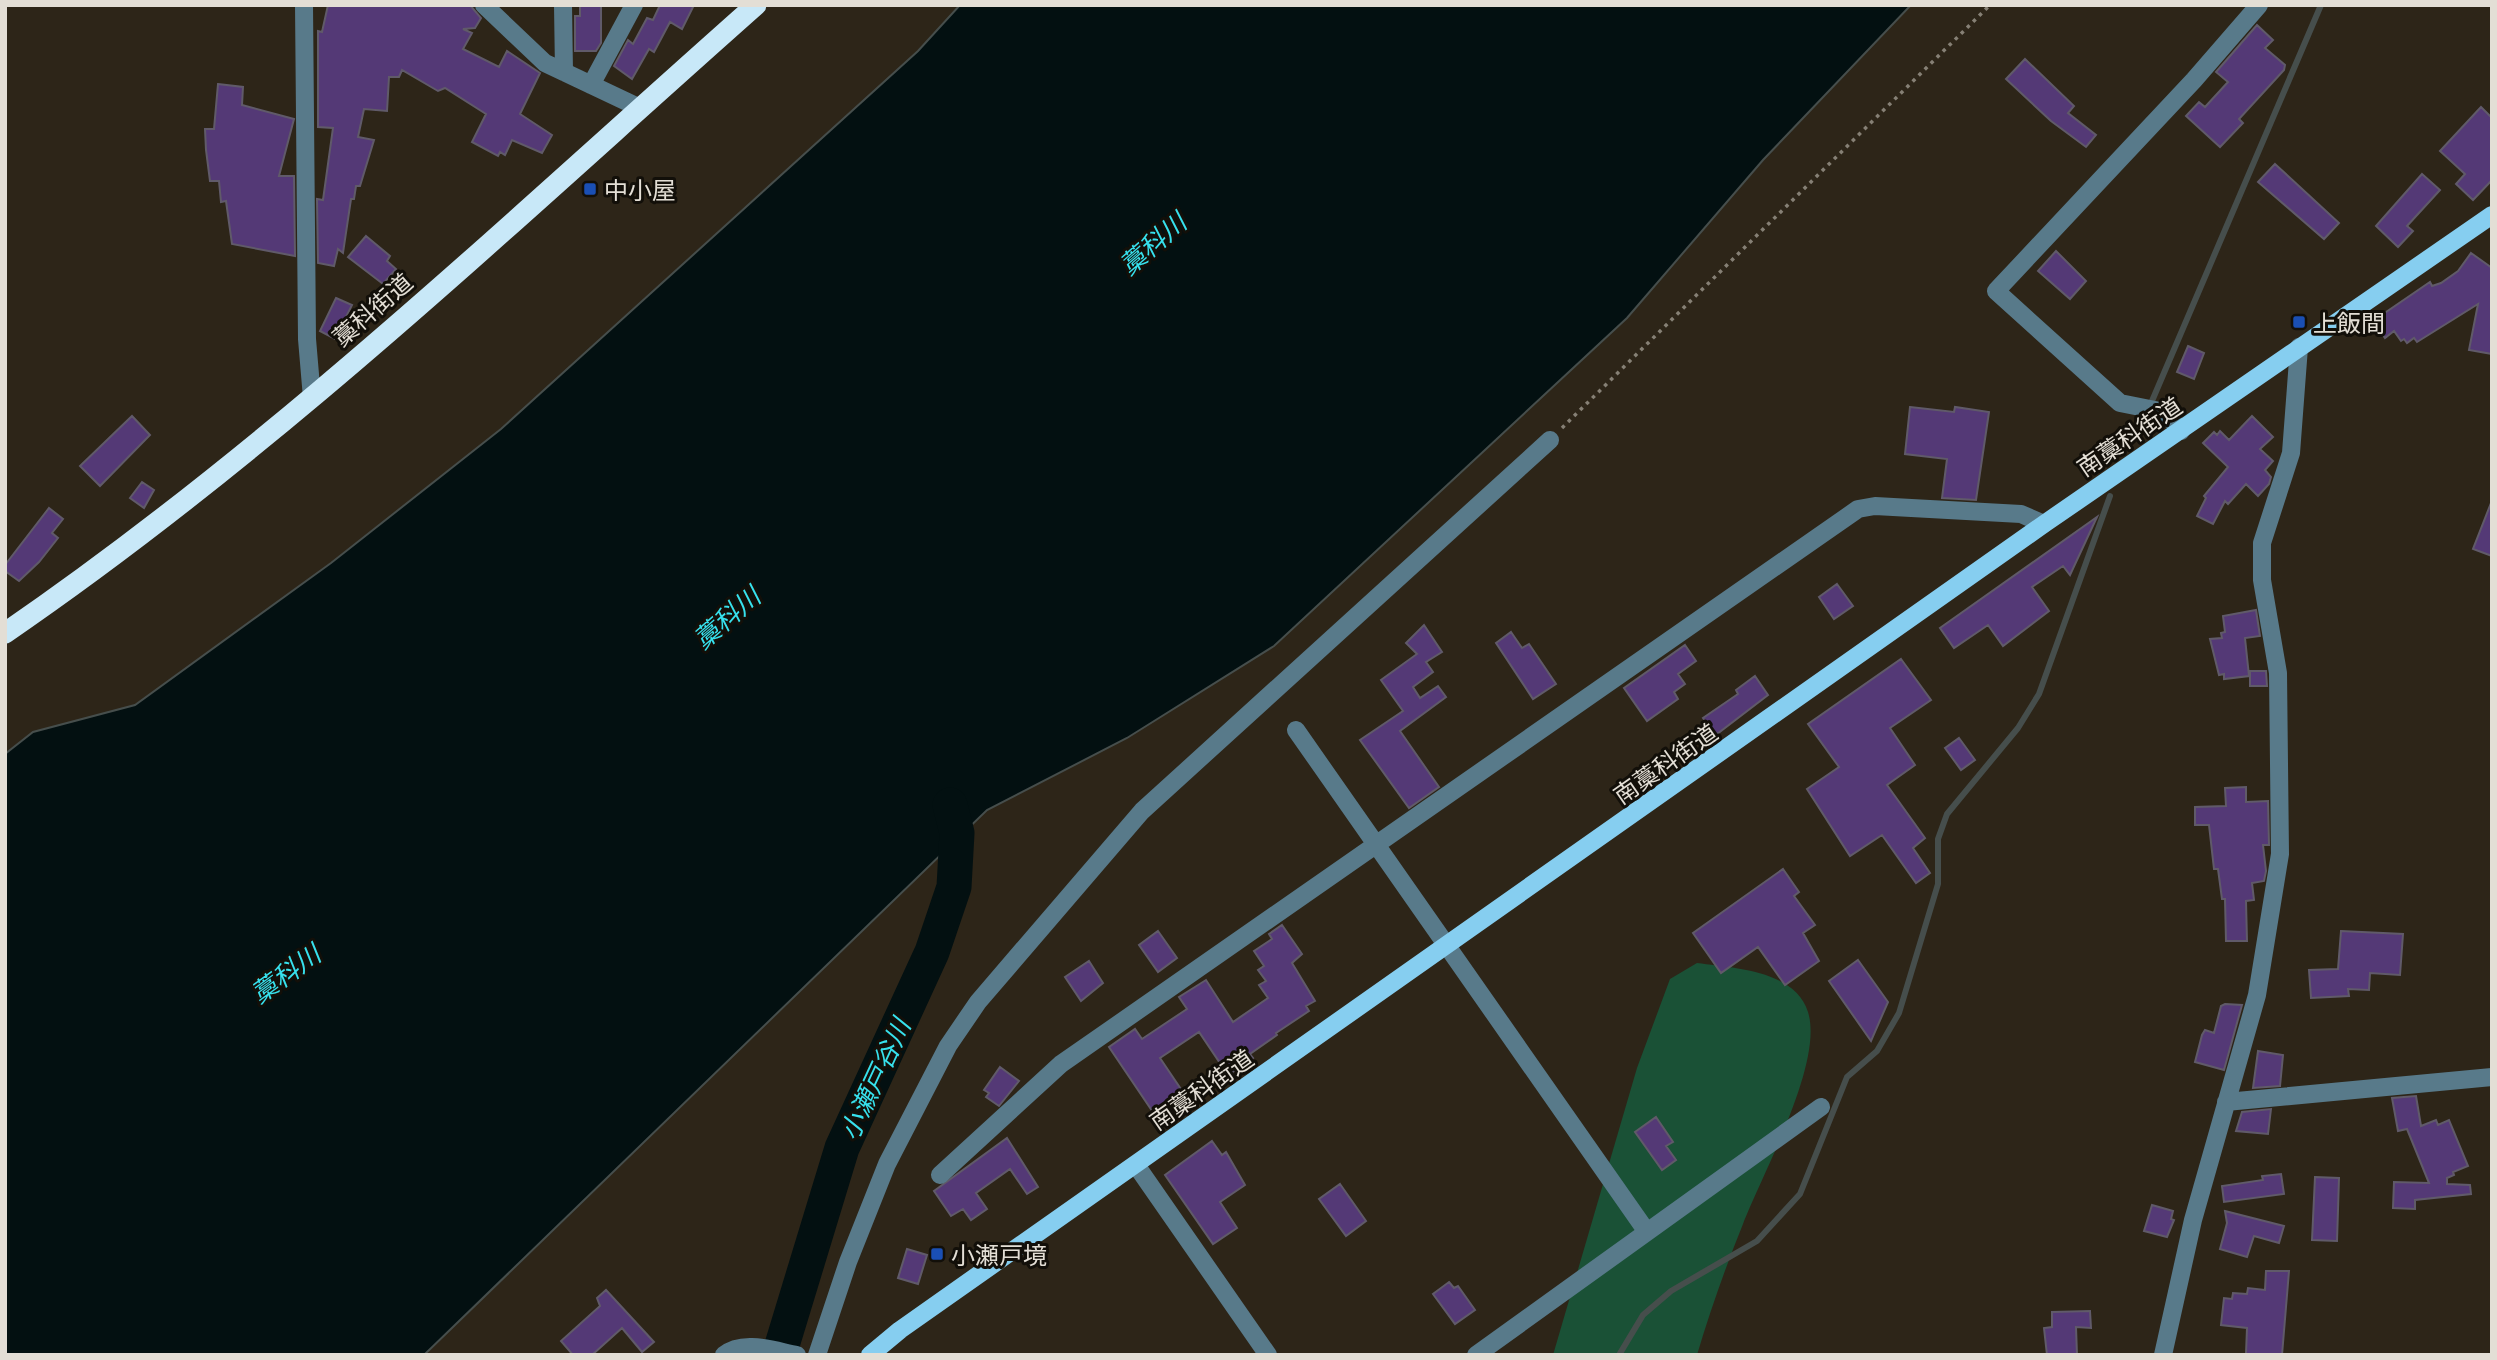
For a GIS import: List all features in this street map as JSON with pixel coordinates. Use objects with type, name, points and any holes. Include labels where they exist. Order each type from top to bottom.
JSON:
[{"type":"highway","name":"藁科街道","points":[[5,633],[174,510],[312,398],[756,5]]},
{"type":"main road","name":"南藁科街道","points":[[870,1355],[2044,524],[2492,215]]},
{"type":"street","points":[[304,5],[307,339],[312,398]]},
{"type":"street","points":[[484,5],[545,62],[640,108]]},
{"type":"street","points":[[563,5],[564,72]]},
{"type":"street","points":[[591,85],[634,5]]},
{"type":"street","points":[[2181,430],[2165,412],[2119,403],[1996,291],[2194,80],[2259,5]]},
{"type":"street","points":[[2163,1355],[2193,1220],[2257,995],[2280,855],[2278,673],[2262,580],[2262,543],[2291,453],[2299,346]]},
{"type":"street","points":[[817,1355],[848,1262],[887,1164],[948,1046],[978,1002],[1142,811],[1550,440]]},
{"type":"street","points":[[940,1175],[1060,1064],[1858,509],[1875,506],[2021,514],[2044,524]]},
{"type":"street","points":[[1296,730],[1647,1232]]},
{"type":"street","points":[[2227,1102],[2492,1077]]},
{"type":"street","points":[[1476,1355],[1821,1107]]},
{"type":"street","points":[[1136,1165],[1268,1355]]},
{"type":"street","points":[[724,1355],[733,1348],[748,1347],[797,1355]]},
{"type":"path","points":[[1550,440],[1990,5]]},
{"type":"green space","points":[[1697,963],[1745,970],[1777,979],[1801,998],[1808,1012],[1811,1034],[1807,1060],[1789,1118],[1737,1240],[1697,1355],[1553,1355],[1637,1068],[1670,979]]},
{"type":"water","name":"藁科川","points":[[960,5],[1911,5],[1763,160],[1627,318],[1274,646],[1127,738],[987,810],[424,1355],[5,1355],[5,754],[33,732],[135,705],[331,563],[501,429],[918,51]]},
{"type":"building","points":[[328,5],[470,5],[481,18],[475,28],[463,29],[472,33],[463,49],[499,67],[507,51],[540,73],[520,114],[552,135],[542,153],[512,140],[505,155],[500,152],[498,156],[472,142],[486,114],[445,88],[438,91],[402,70],[399,77],[389,77],[387,111],[364,109],[358,137],[374,140],[360,186],[356,186],[354,199],[351,199],[343,253],[338,249],[334,266],[318,263],[317,199],[323,200],[333,128],[318,127],[318,31],[322,32]]},
{"type":"building","points":[[580,5],[601,5],[601,43],[596,51],[575,51],[575,16],[580,16]]},
{"type":"building","points":[[660,5],[694,5],[682,29],[670,22],[654,52],[649,49],[632,79],[614,66],[628,40],[633,44],[647,18],[653,20]]},
{"type":"building","points":[[2257,25],[2273,40],[2265,48],[2285,65],[2284,70],[2239,119],[2243,123],[2220,147],[2186,116],[2199,102],[2205,107],[2228,82],[2216,72]]},
{"type":"building","points":[[2025,59],[2074,106],[2068,113],[2096,135],[2086,147],[2051,121],[2006,79]]},
{"type":"building","points":[[218,84],[243,87],[242,105],[294,119],[279,176],[294,176],[295,256],[232,244],[226,201],[221,202],[219,181],[210,181],[206,150],[205,129],[214,129]]},
{"type":"building","points":[[2481,107],[2492,118],[2492,180],[2473,200],[2456,184],[2465,174],[2440,151]]},
{"type":"building","points":[[2275,164],[2339,223],[2324,239],[2258,182]]},
{"type":"building","points":[[2422,174],[2440,190],[2407,226],[2413,231],[2398,247],[2376,226]]},
{"type":"building","points":[[366,236],[390,256],[387,261],[396,269],[383,284],[348,257]]},
{"type":"building","points":[[2056,251],[2086,281],[2070,299],[2038,271]]},
{"type":"building","points":[[2471,253],[2492,268],[2492,354],[2469,350],[2478,304],[2417,342],[2414,338],[2407,343],[2404,339],[2401,341],[2394,331],[2385,338],[2373,321],[2430,282],[2432,286],[2441,283],[2458,271]]},
{"type":"building","points":[[336,298],[352,305],[335,339],[320,331]]},
{"type":"building","points":[[2188,346],[2204,353],[2194,379],[2177,372]]},
{"type":"building","points":[[1910,407],[1954,412],[1955,407],[1989,412],[1976,500],[1942,498],[1947,459],[1905,454]]},
{"type":"building","points":[[132,416],[150,435],[100,486],[80,466]]},
{"type":"building","points":[[2252,416],[2273,437],[2260,449],[2273,461],[2265,470],[2271,477],[2269,484],[2258,496],[2246,484],[2228,504],[2225,501],[2213,524],[2197,516],[2206,498],[2204,496],[2228,467],[2203,443],[2214,432],[2217,435],[2220,431],[2229,440]]},
{"type":"building","points":[[142,482],[154,490],[144,508],[130,498]]},
{"type":"building","points":[[2492,504],[2492,556],[2473,549]]},
{"type":"building","points":[[49,508],[63,519],[52,533],[58,538],[19,581],[5,571],[5,565]]},
{"type":"building","points":[[2097,517],[2070,575],[2063,566],[2032,587],[2049,611],[2003,646],[1988,625],[1954,648],[1940,628]]},
{"type":"building","points":[[1837,584],[1853,606],[1834,619],[1819,597]]},
{"type":"building","points":[[2256,610],[2260,636],[2245,638],[2249,676],[2224,679],[2224,674],[2219,675],[2210,639],[2222,638],[2221,633],[2225,632],[2223,616]]},
{"type":"building","points":[[1424,625],[1442,652],[1426,662],[1433,672],[1413,687],[1420,698],[1438,686],[1446,697],[1400,731],[1439,787],[1409,808],[1360,740],[1403,711],[1381,680],[1417,654],[1406,643]]},
{"type":"building","points":[[1511,632],[1522,648],[1529,644],[1556,684],[1533,699],[1496,643]]},
{"type":"building","points":[[1685,645],[1696,661],[1678,674],[1685,684],[1674,692],[1678,699],[1647,721],[1624,688]]},
{"type":"building","points":[[1901,659],[1931,700],[1890,728],[1915,765],[1887,785],[1925,838],[1913,848],[1930,873],[1916,883],[1882,835],[1850,856],[1807,789],[1839,767],[1808,724]]},
{"type":"building","points":[[2250,671],[2266,671],[2267,686],[2250,686]]},
{"type":"building","points":[[1755,676],[1768,695],[1717,734],[1713,732],[1703,718],[1738,694],[1736,690]]},
{"type":"building","points":[[1959,738],[1975,760],[1961,770],[1945,748]]},
{"type":"building","points":[[2246,787],[2246,802],[2268,801],[2269,845],[2263,845],[2266,871],[2264,881],[2252,883],[2254,900],[2246,901],[2247,941],[2226,941],[2225,899],[2222,899],[2218,869],[2214,869],[2209,825],[2195,825],[2195,807],[2226,806],[2225,788]]},
{"type":"building","points":[[1783,869],[1799,892],[1794,896],[1815,925],[1803,933],[1819,961],[1785,985],[1758,947],[1721,973],[1693,933]]},
{"type":"building","points":[[1282,925],[1302,954],[1292,963],[1315,1001],[1306,1006],[1309,1011],[1276,1033],[1277,1035],[1250,1054],[1253,1058],[1228,1075],[1199,1032],[1160,1058],[1191,1104],[1161,1124],[1109,1047],[1135,1029],[1142,1039],[1187,1009],[1179,997],[1206,980],[1233,1022],[1268,998],[1259,985],[1266,981],[1258,970],[1264,966],[1254,951],[1272,939],[1269,934]]},
{"type":"building","points":[[1158,931],[1177,958],[1158,972],[1139,945]]},
{"type":"building","points":[[2341,931],[2403,934],[2400,975],[2370,973],[2369,990],[2348,989],[2349,996],[2311,998],[2309,970],[2338,969]]},
{"type":"building","points":[[1858,960],[1888,1002],[1871,1041],[1829,981]]},
{"type":"building","points":[[1089,961],[1103,983],[1081,1001],[1065,977]]},
{"type":"building","points":[[2242,1005],[2224,1070],[2195,1062],[2202,1035],[2205,1030],[2214,1033],[2221,1006]]},
{"type":"building","points":[[2258,1051],[2283,1055],[2280,1086],[2253,1088]]},
{"type":"building","points":[[1000,1067],[1019,1081],[999,1106],[986,1097],[989,1093],[984,1090]]},
{"type":"building","points":[[2416,1096],[2421,1126],[2436,1120],[2438,1125],[2449,1120],[2468,1166],[2453,1172],[2454,1175],[2447,1178],[2447,1184],[2470,1185],[2471,1194],[2415,1200],[2415,1209],[2393,1208],[2394,1182],[2429,1183],[2407,1129],[2398,1131],[2392,1098]]},
{"type":"building","points":[[2271,1109],[2268,1134],[2236,1131],[2242,1112]]},
{"type":"building","points":[[1656,1117],[1673,1142],[1666,1146],[1676,1160],[1662,1170],[1635,1132]]},
{"type":"building","points":[[1007,1138],[1038,1187],[1027,1194],[1010,1169],[976,1193],[987,1209],[971,1220],[963,1209],[951,1216],[934,1191]]},
{"type":"building","points":[[1212,1141],[1222,1155],[1226,1152],[1245,1185],[1220,1202],[1237,1228],[1213,1244],[1165,1175]]},
{"type":"building","points":[[2281,1174],[2284,1194],[2224,1202],[2222,1186],[2263,1180],[2262,1176]]},
{"type":"building","points":[[2315,1177],[2339,1178],[2337,1241],[2312,1240]]},
{"type":"building","points":[[1340,1184],[1366,1221],[1346,1236],[1319,1199]]},
{"type":"building","points":[[2152,1205],[2173,1211],[2171,1219],[2174,1220],[2167,1237],[2144,1231]]},
{"type":"building","points":[[2225,1211],[2284,1226],[2279,1243],[2254,1236],[2247,1257],[2220,1249],[2227,1223]]},
{"type":"building","points":[[907,1249],[927,1255],[918,1284],[898,1278]]},
{"type":"building","points":[[2266,1271],[2289,1271],[2282,1355],[2246,1354],[2247,1328],[2221,1325],[2224,1298],[2232,1299],[2233,1293],[2247,1294],[2248,1288],[2265,1290]]},
{"type":"building","points":[[1449,1282],[1454,1288],[1458,1286],[1475,1310],[1455,1324],[1433,1294]]},
{"type":"building","points":[[606,1290],[654,1342],[642,1352],[622,1328],[592,1355],[573,1355],[561,1341],[600,1306],[597,1298]]},
{"type":"building","points":[[2090,1311],[2091,1328],[2076,1327],[2077,1355],[2047,1355],[2044,1328],[2052,1327],[2052,1312]]},
{"type":"waterway","points":[[2152,401],[2321,5]]},
{"type":"waterway","points":[[2136,438],[2145,417]]},
{"type":"waterway","points":[[1619,1355],[1643,1315],[1671,1291],[1757,1241],[1800,1194],[1847,1077],[1877,1051],[1899,1013],[1938,884],[1938,839],[1947,814],[2018,728],[2039,694],[2110,496]]},
{"type":"waterway","name":"小瀬戸谷川","points":[[779,1355],[842,1148],[932,952],[954,887],[957,833],[950,805]]},
{"type":"place","name":"中小屋","points":[[590,189]]},
{"type":"place","name":"上飯間","points":[[2299,322]]},
{"type":"place","name":"小瀬戸境","points":[[937,1254]]}]
